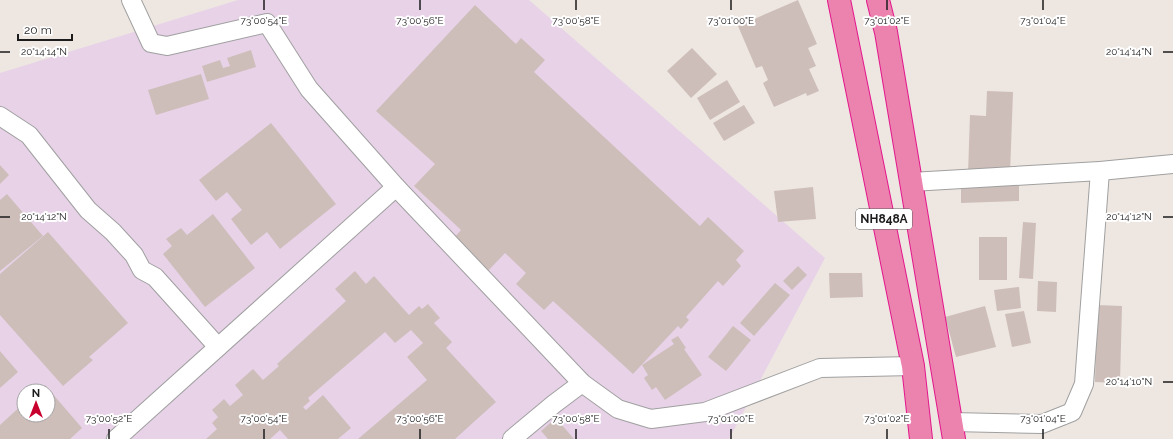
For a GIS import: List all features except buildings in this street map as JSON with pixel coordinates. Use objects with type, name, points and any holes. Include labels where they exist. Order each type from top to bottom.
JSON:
[{"type":"highway","name":"NH848A","points":[[839,0],[914,366],[922,439]]},
{"type":"highway","name":"NH848A","points":[[878,0],[886,32],[953,430]]},
{"type":"street","points":[[131,0],[151,43],[167,46],[266,23],[309,89],[396,187],[582,383],[618,410],[650,419],[706,412],[820,368],[914,366]]},
{"type":"street","points":[[0,116],[29,135],[88,210],[113,232],[134,255],[142,270],[155,277],[218,347]]},
{"type":"street","points":[[911,182],[1100,171],[1173,164]]},
{"type":"street","points":[[953,430],[1042,424],[1072,412],[1084,384],[1100,171]]},
{"type":"street","points":[[116,439],[396,187]]},
{"type":"street","points":[[512,439],[582,383]]},
{"type":"shaded area","points":[[238,0],[529,0],[825,258],[729,439],[0,439],[0,73]]}]
